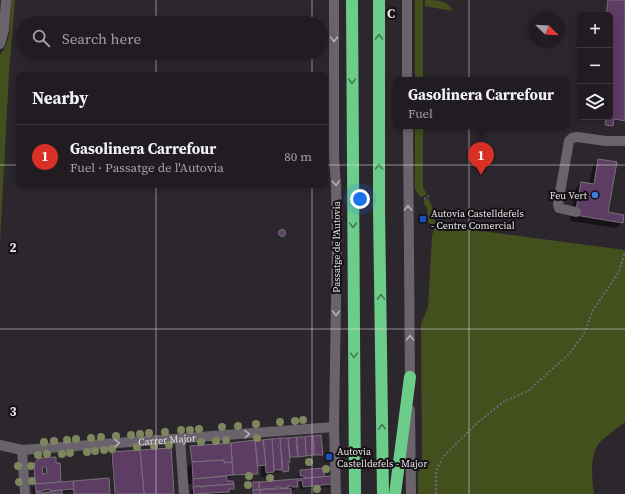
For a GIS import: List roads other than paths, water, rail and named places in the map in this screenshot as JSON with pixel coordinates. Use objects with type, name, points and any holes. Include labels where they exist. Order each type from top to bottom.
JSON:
[{"type":"highway","points":[[352,0],[355,494]]},
{"type":"highway","points":[[379,0],[379,199],[383,494]]},
{"type":"highway","points":[[395,494],[410,377]]},
{"type":"street","points":[[0,44],[4,30],[6,0]]},
{"type":"street","name":"Passatge de l'Autovia","points":[[334,0],[334,156],[337,230],[334,428],[336,494]]},
{"type":"street","points":[[407,0],[408,77]]},
{"type":"street","points":[[408,129],[411,494]]},
{"type":"street","points":[[576,212],[559,208],[558,204],[569,141],[577,136],[606,141],[625,141]]},
{"type":"street","name":"Carrer Major","points":[[0,445],[22,450],[334,428]]},
{"type":"street","points":[[180,439],[184,494]]},
{"type":"street","points":[[22,450],[25,494]]},
{"type":"place","name":"Gasolinera Carrefour","points":[[481,175]]},
{"type":"place","name":"Feu Vert","points":[[595,195]]},
{"type":"place","name":"Autovia Castelldefels - Centre Comercial","points":[[423,219]]},
{"type":"place","name":"Autovia Castelldefels - Major","points":[[329,457]]}]
